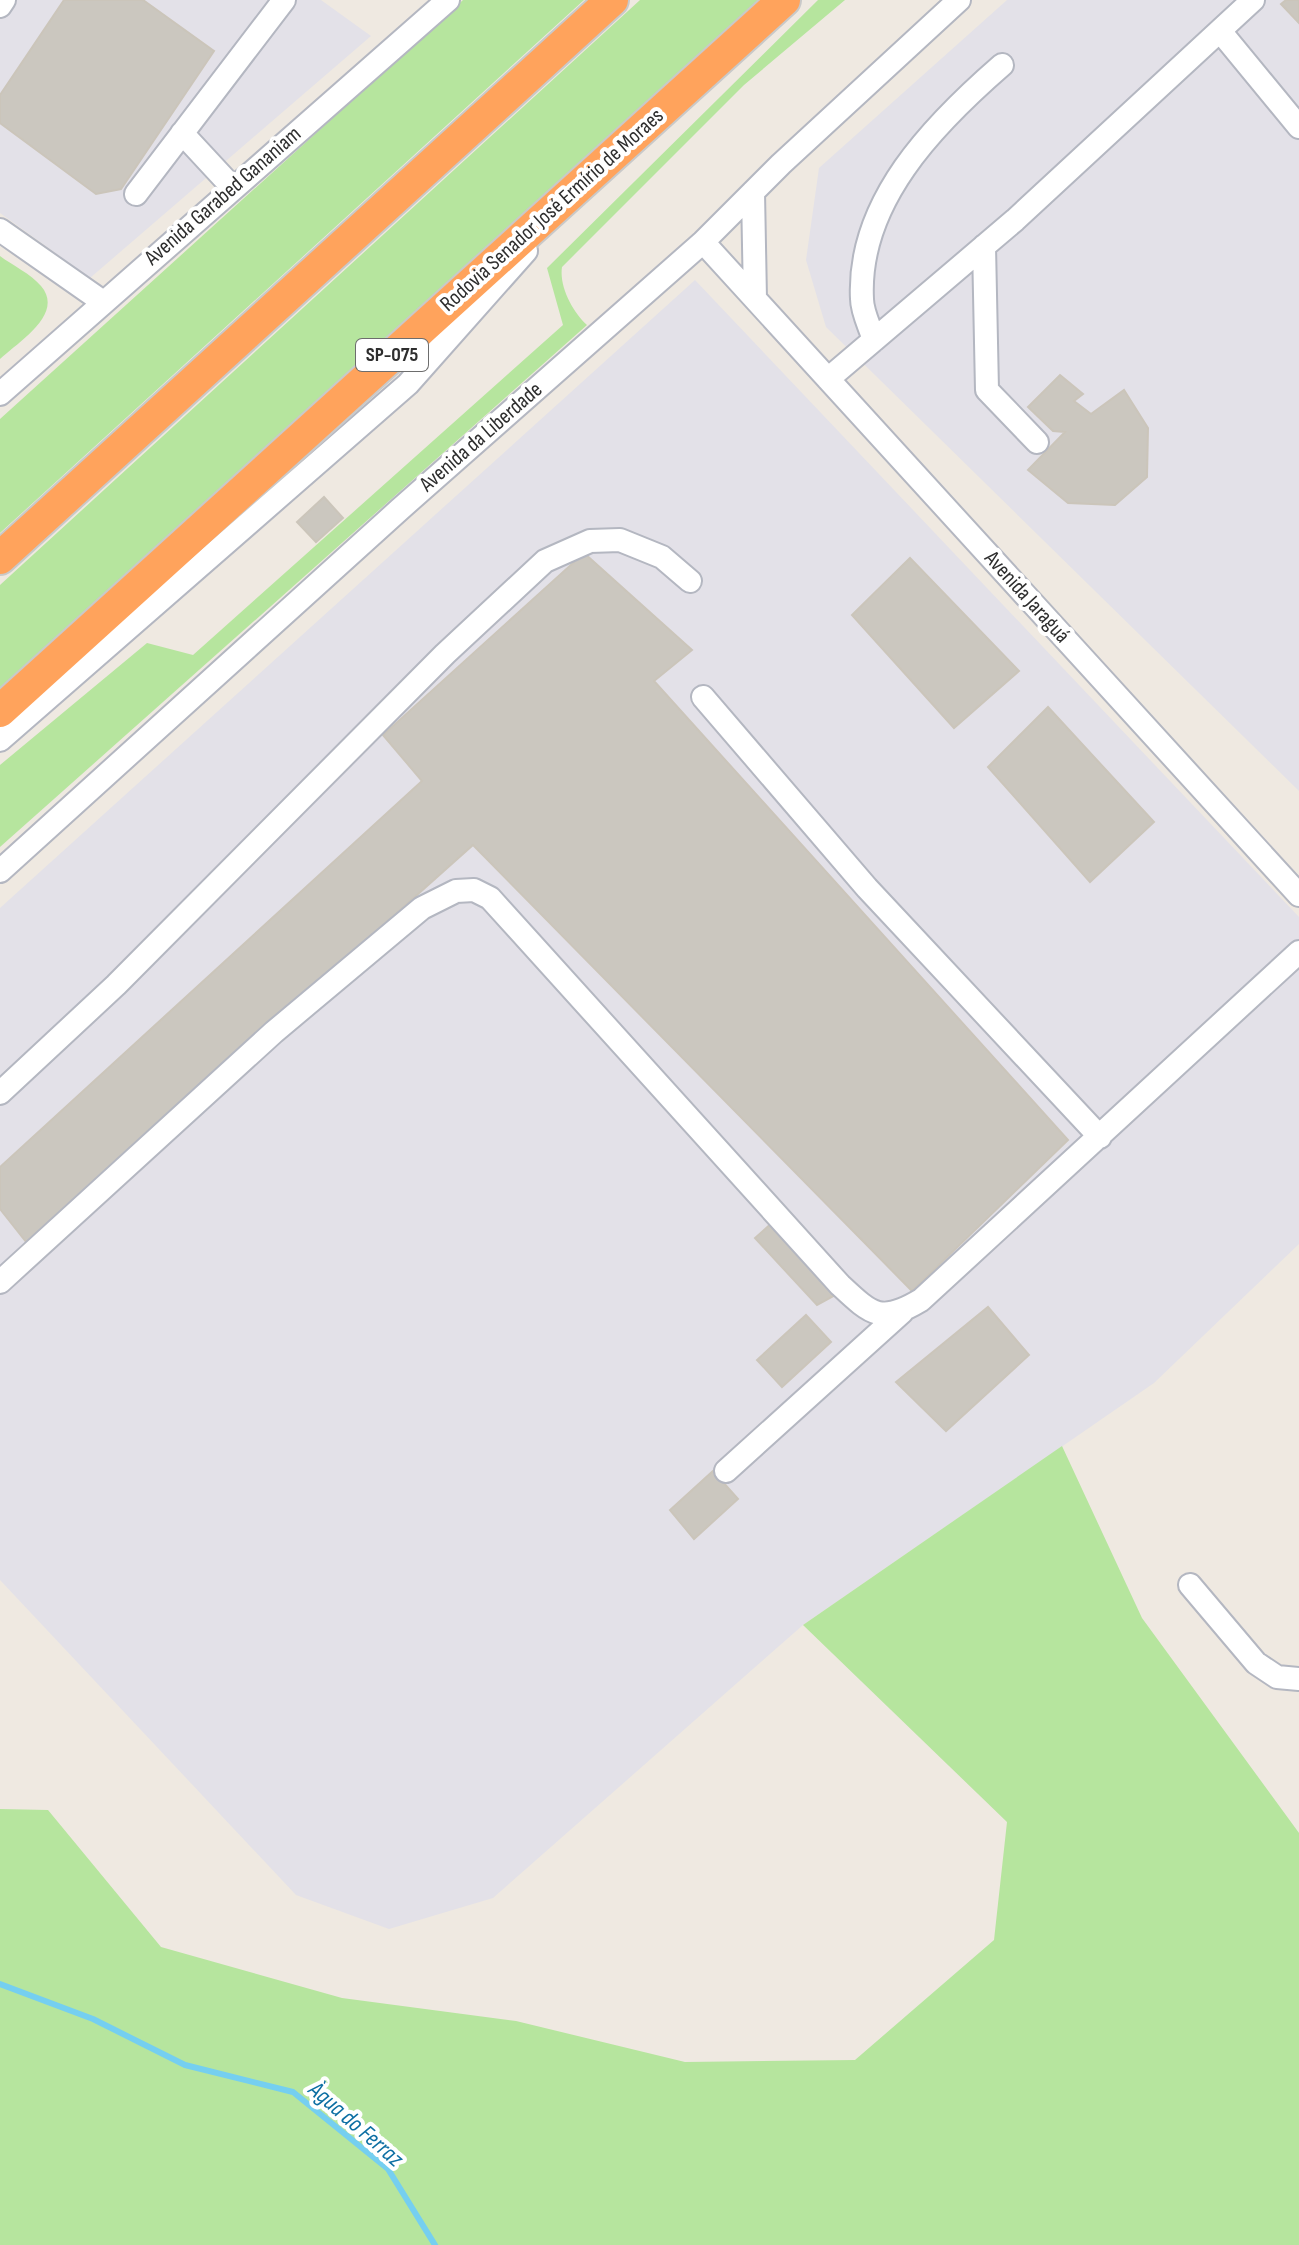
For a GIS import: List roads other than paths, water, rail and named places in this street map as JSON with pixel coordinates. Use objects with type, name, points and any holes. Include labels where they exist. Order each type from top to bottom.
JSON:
[{"type":"highway","points":[[0,558],[612,0]]},
{"type":"highway","name":"Rodovia Senador José Ermírio de Moraes","points":[[0,711],[784,0]]},
{"type":"street","points":[[0,6],[4,0]]},
{"type":"street","points":[[136,194],[284,0]]},
{"type":"street","name":"Avenida Garabed Gananiam","points":[[0,394],[448,0]]},
{"type":"street","name":"Avenida da Liberdade","points":[[0,871],[399,510],[703,242],[959,0]]},
{"type":"street","points":[[828,379],[984,246],[1220,31],[1242,5]]},
{"type":"street","points":[[1220,31],[1299,127]]},
{"type":"street","points":[[874,340],[862,302],[863,270],[875,222],[890,186],[967,95],[1002,65]]},
{"type":"street","points":[[182,133],[233,188]]},
{"type":"street","points":[[0,740],[408,384],[602,165]]},
{"type":"street","points":[[753,192],[755,299]]},
{"type":"street","points":[[0,230],[103,302]]},
{"type":"street","name":"Avenida Jaraguá","points":[[703,242],[1299,895]]},
{"type":"street","points":[[984,246],[987,390],[1037,442]]},
{"type":"street","points":[[0,1093],[116,985],[445,654],[545,561],[590,541],[620,540],[662,557],[690,581]]},
{"type":"street","points":[[703,697],[867,888],[1100,1137]]},
{"type":"street","points":[[0,1282],[274,1032],[422,908],[456,891],[474,890],[490,898],[840,1285],[868,1311],[883,1316],[902,1312]]},
{"type":"street","points":[[726,1471],[902,1312],[921,1300],[1299,952]]},
{"type":"street","points":[[1190,1585],[1256,1663],[1277,1677],[1299,1679]]},
{"type":"waterway","name":"Àgua do Ferraz","points":[[0,1984],[93,2019],[185,2065],[293,2092],[388,2169],[435,2245]]}]
